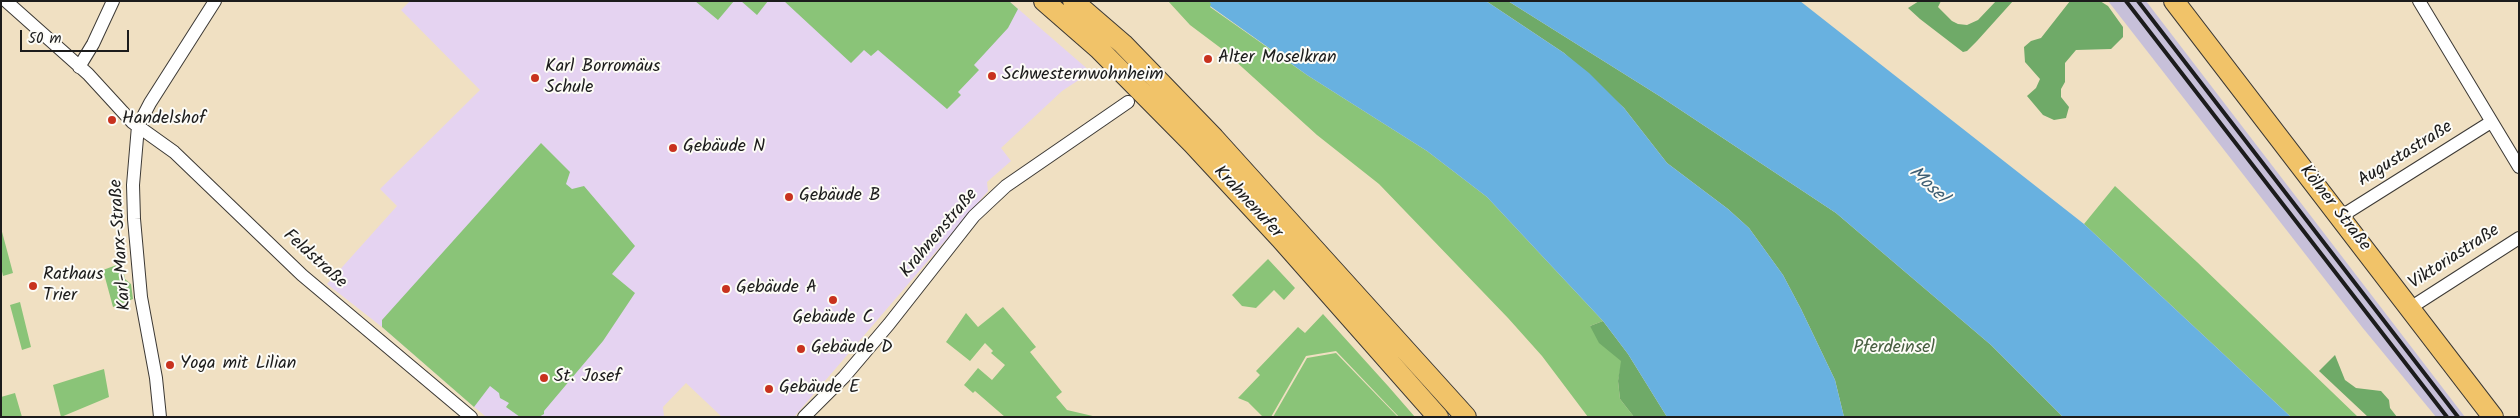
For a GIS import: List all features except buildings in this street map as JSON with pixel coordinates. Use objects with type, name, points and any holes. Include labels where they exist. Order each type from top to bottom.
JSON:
[{"type":"main road","name":"Krahnenufer","points":[[1044,1],[1100,49],[1193,144],[1280,238],[1438,417]]},
{"type":"main road","name":"Krahnenufer","points":[[1073,1],[1122,44],[1214,138],[1466,417]]},
{"type":"main road","name":"Kölner Straße","points":[[2174,1],[2493,417]]},
{"type":"street","name":"Feldstraße","points":[[6,1],[79,67],[138,126],[174,152],[302,275],[471,417]]},
{"type":"street","points":[[79,67],[93,44],[112,1]]},
{"type":"street","name":"Karl-Marx-Straße","points":[[160,417],[156,378],[141,297],[134,219],[133,185],[138,126],[150,103],[215,1]]},
{"type":"street","points":[[2419,1],[2519,167]]},
{"type":"street","name":"Krahnenstraße","points":[[804,417],[844,377],[889,324],[974,216],[1006,186],[1128,102]]},
{"type":"street","name":"Augustastraße","points":[[2340,217],[2491,122]]},
{"type":"street","name":"Viktoriastraße","points":[[2410,308],[2519,238]]},
{"type":"shaded area","points":[[410,1],[1009,1],[1091,72],[1062,91],[1001,148],[1011,161],[987,182],[988,191],[794,417],[722,417],[686,383],[663,407],[664,417],[486,417],[382,327],[327,284],[397,206],[380,189],[480,90],[401,10]]},
{"type":"shaded area","points":[[2108,1],[2146,1],[2465,417],[2436,417],[2362,327]]},
{"type":"green space","points":[[695,1],[734,1],[718,20]]},
{"type":"green space","points":[[741,1],[768,1],[757,15]]},
{"type":"green space","points":[[784,1],[1009,1],[1018,9],[1008,28],[974,65],[979,70],[958,92],[961,95],[947,109],[878,50],[871,56],[864,50],[851,63]]},
{"type":"green space","points":[[1168,1],[1209,1],[1212,4],[1210,7],[1307,75],[1427,151],[1487,197],[1603,321],[1590,326],[1622,361],[1618,381],[1620,399],[1634,417],[1588,417],[1542,356],[1508,318],[1379,184],[1317,135],[1222,49],[1190,25]]},
{"type":"green space","name":"Pferdeinsel","points":[[1486,1],[1508,1],[1661,97],[1836,213],[1991,345],[2063,417],[1844,417],[1835,380],[1801,309],[1783,275],[1749,228],[1728,209],[1667,163],[1624,108],[1564,53]]},
{"type":"green space","points":[[1919,1],[1941,1],[1938,7],[1952,21],[1967,25],[1978,20],[1996,1],[2013,1],[1977,41],[1967,51],[1963,52],[1908,8]]},
{"type":"green space","points":[[2070,1],[2100,1],[2108,6],[2123,27],[2123,37],[2111,49],[2076,50],[2065,63],[2065,82],[2061,89],[2061,97],[2069,107],[2066,118],[2054,120],[2043,115],[2027,96],[2036,88],[2040,79],[2025,62],[2024,47],[2031,41],[2041,38]]},
{"type":"green space","points":[[541,143],[570,172],[566,184],[572,189],[584,186],[635,246],[612,274],[635,293],[603,341],[544,411],[544,414],[539,417],[520,417],[506,407],[509,403],[500,398],[499,393],[490,386],[474,407],[382,327],[382,320]]},
{"type":"green space","points":[[2115,186],[2358,417],[2291,417],[2084,224]]},
{"type":"green space","points":[[1,228],[13,273],[3,276],[1,267]]},
{"type":"green space","points":[[1268,259],[1295,288],[1284,300],[1274,290],[1256,308],[1242,306],[1232,295]]},
{"type":"green space","points":[[122,263],[125,279],[131,284],[133,299],[113,307],[103,270]]},
{"type":"green space","points":[[20,302],[31,347],[22,350],[10,305]]},
{"type":"green space","points":[[1003,307],[1036,347],[1030,352],[1062,392],[1056,397],[1067,410],[1097,417],[1005,417],[975,391],[973,393],[964,385],[978,368],[992,380],[1005,365],[991,353],[993,351],[985,343],[970,361],[946,342],[966,313],[978,327]]},
{"type":"green space","points":[[1323,314],[1415,417],[1399,417],[1336,351],[1306,356],[1271,417],[1263,417],[1248,402],[1238,398],[1260,375],[1256,371],[1298,327],[1305,333]]},
{"type":"green space","points":[[1603,321],[1628,354],[1667,417],[1634,417],[1620,399],[1618,381],[1621,361],[1599,343],[1590,326]]},
{"type":"green space","points":[[1336,353],[1398,417],[1273,417],[1307,358]]},
{"type":"green space","points":[[2335,355],[2345,380],[2356,388],[2381,391],[2389,400],[2390,408],[2397,417],[2368,417],[2319,371]]},
{"type":"green space","points":[[104,369],[109,397],[61,417],[53,385]]},
{"type":"green space","points":[[15,393],[22,417],[1,417],[1,397]]},
{"type":"water","points":[[1209,1],[1486,1],[1564,53],[1589,73],[1624,108],[1667,163],[1728,209],[1749,228],[1783,275],[1801,309],[1835,380],[1844,417],[1667,417],[1628,354],[1603,321],[1487,197],[1427,151],[1307,75],[1210,6]]},
{"type":"water","name":"Mosel","points":[[1508,1],[1800,1],[2084,224],[2291,417],[2063,417],[1991,345],[1836,213],[1661,97]]},
{"type":"railway","points":[[2126,1],[2447,417]]},
{"type":"railway","points":[[2138,1],[2458,417]]},
{"type":"place","name":"Alter Moselkran","points":[[1208,59]]},
{"type":"place","name":"Schwesternwohnheim","points":[[992,76]]},
{"type":"place","name":"Karl Borromäus Schule","points":[[535,78]]},
{"type":"place","name":"Handelshof","points":[[112,120]]},
{"type":"place","name":"Gebäude N","points":[[673,148]]},
{"type":"place","name":"Gebäude B","points":[[789,197]]},
{"type":"place","name":"Rathaus Trier","points":[[33,286]]},
{"type":"place","name":"Gebäude A","points":[[726,289]]},
{"type":"place","name":"Gebäude C","points":[[833,300]]},
{"type":"place","name":"Gebäude D","points":[[801,349]]},
{"type":"place","name":"Yoga mit Lilian","points":[[170,365]]},
{"type":"place","name":"St. Josef","points":[[544,378]]},
{"type":"place","name":"Gebäude E","points":[[769,389]]}]
